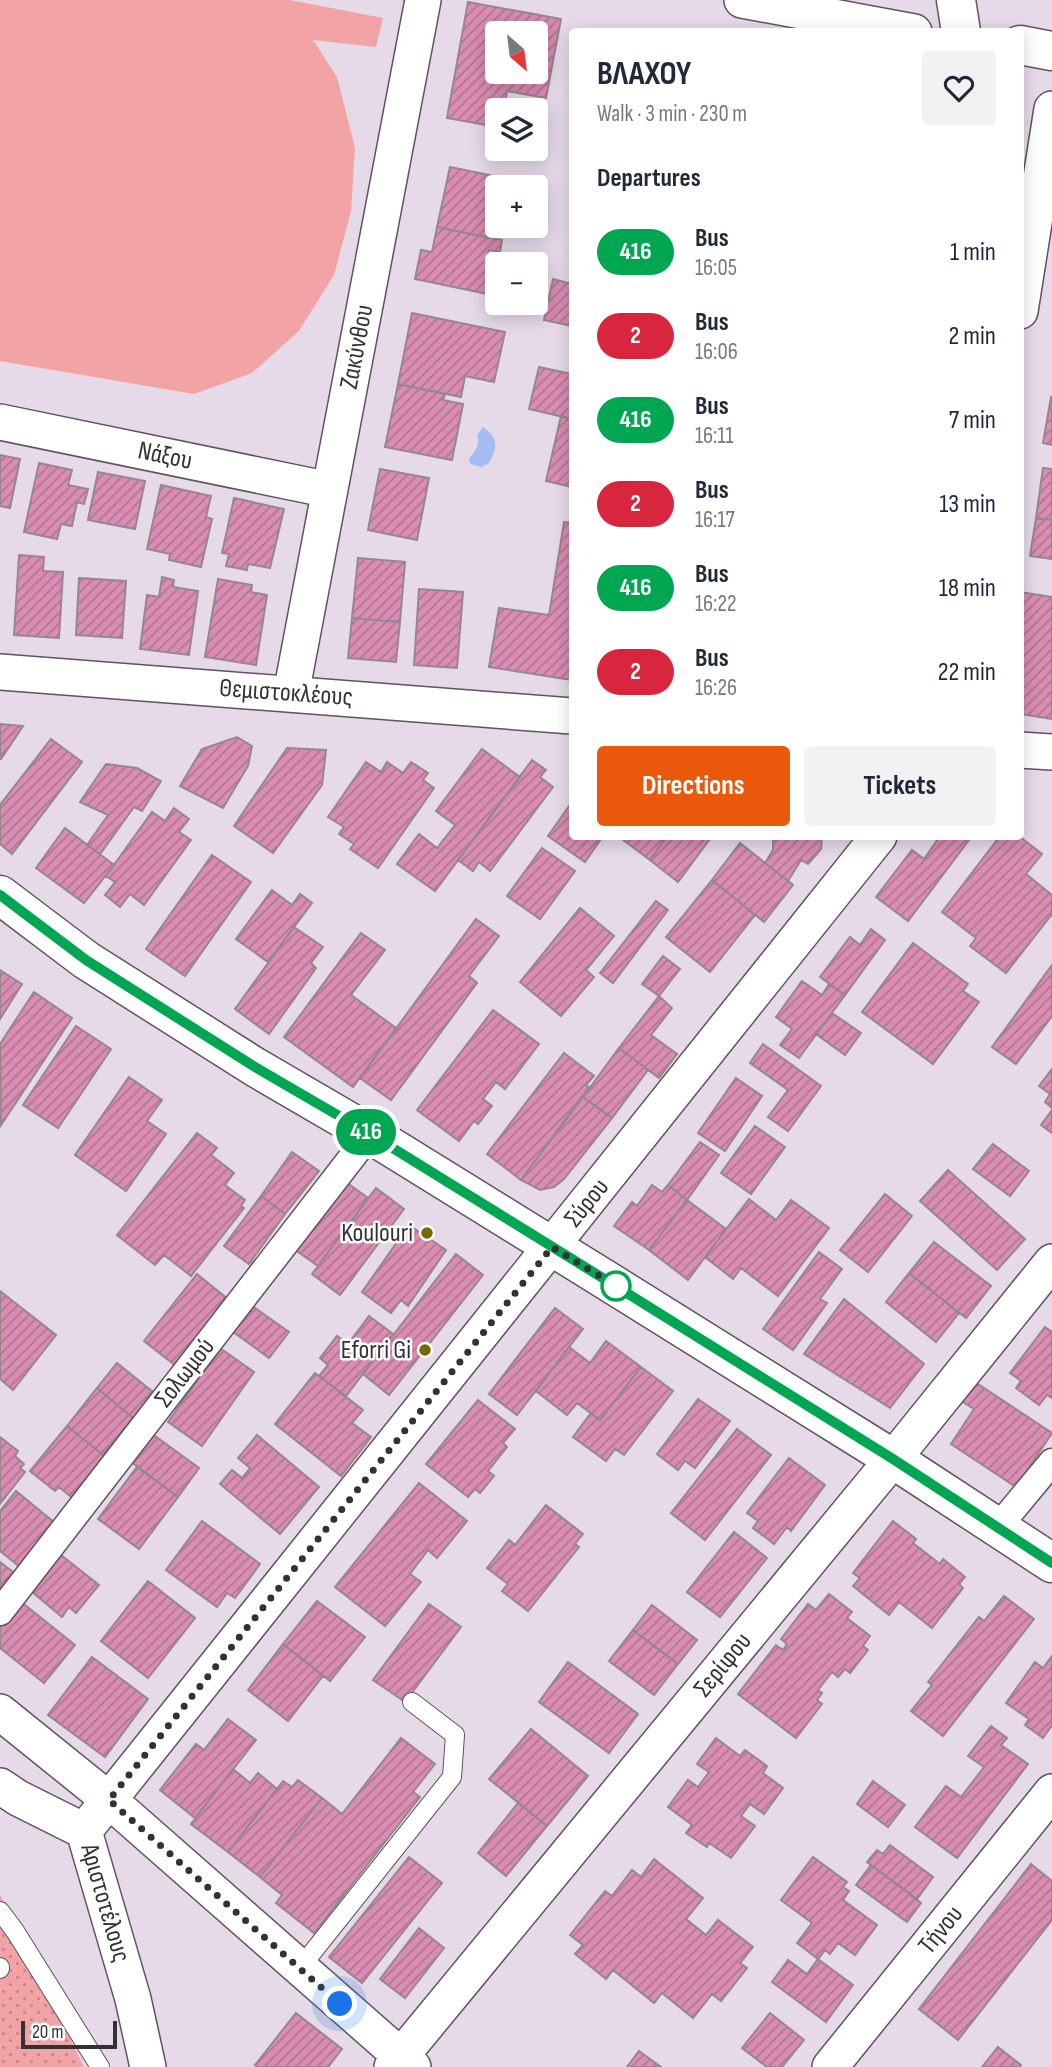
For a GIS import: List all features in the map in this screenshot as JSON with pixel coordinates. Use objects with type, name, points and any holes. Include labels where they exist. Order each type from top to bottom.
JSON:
[{"type":"street","name":"Ζακύνθου","points":[[291,694],[423,0]]},
{"type":"street","points":[[957,0],[960,28]]},
{"type":"street","points":[[751,12],[881,28]]},
{"type":"street","points":[[1024,47],[1052,51]]},
{"type":"street","points":[[1024,286],[1052,109]]},
{"type":"street","name":"Νάξου","points":[[0,422],[330,490]]},
{"type":"street","name":"Θεμιστοκλέους","points":[[0,671],[569,716]]},
{"type":"street","points":[[1024,750],[1052,752]]},
{"type":"street","name":"Σύρου","points":[[84,1831],[876,840]]},
{"type":"street","points":[[0,895],[86,960],[255,1067],[370,1134],[893,1459],[1052,1563]]},
{"type":"street","name":"Σολωμού","points":[[0,1612],[370,1134]]},
{"type":"street","name":"Σερίφου","points":[[402,2064],[1052,1262]]},
{"type":"street","points":[[998,1527],[1052,1462]]},
{"type":"street","points":[[0,1712],[109,1800],[300,1968],[402,2064]]},
{"type":"street","name":"Αριστοτέλους","points":[[0,1786],[84,1831],[132,1999],[148,2067]]},
{"type":"street","name":"Τήνου","points":[[830,2067],[1052,1792]]},
{"type":"lane","points":[[300,1968],[452,1777],[455,1735],[412,1702]]},
{"type":"lane","points":[[0,1911],[100,2067]]},
{"type":"shaded area","points":[[0,0],[290,0],[383,18],[376,47],[313,40],[337,77],[355,148],[351,211],[334,275],[299,331],[252,373],[194,394],[0,361]]},
{"type":"shaded area","points":[[0,1895],[84,2067],[0,2067]]},
{"type":"water","points":[[483,427],[492,435],[495,449],[488,464],[481,467],[470,464],[469,459],[477,448],[477,435]]},
{"type":"building","points":[[468,2],[561,19],[546,98],[507,91],[506,98],[485,98],[485,125],[447,118]]},
{"type":"building","points":[[450,167],[489,175],[485,175],[485,237],[437,227]]},
{"type":"building","points":[[437,227],[502,240],[500,252],[485,252],[485,294],[415,279],[421,250],[432,252]]},
{"type":"building","points":[[553,279],[569,283],[569,325],[544,320],[545,315],[548,315]]},
{"type":"building","points":[[412,313],[505,332],[494,382],[465,376],[461,397],[398,384]]},
{"type":"building","points":[[539,367],[569,373],[569,418],[529,409]]},
{"type":"building","points":[[398,384],[445,394],[443,400],[463,404],[452,460],[385,447]]},
{"type":"building","points":[[1052,398],[1052,445],[1043,443]]},
{"type":"building","points":[[561,416],[569,418],[569,486],[546,481]]},
{"type":"building","points":[[0,455],[20,459],[10,508],[0,506]]},
{"type":"building","points":[[39,463],[72,470],[68,485],[88,489],[84,504],[77,502],[72,526],[61,524],[57,539],[24,532]]},
{"type":"building","points":[[1043,468],[1052,469],[1052,520],[1036,518]]},
{"type":"building","points":[[380,469],[429,478],[417,540],[368,530]]},
{"type":"building","points":[[98,472],[145,481],[135,529],[88,520]]},
{"type":"building","points":[[161,485],[211,496],[206,517],[212,519],[201,567],[169,560],[170,554],[147,549]]},
{"type":"building","points":[[234,498],[284,509],[270,568],[248,564],[247,570],[226,566],[229,554],[222,553]]},
{"type":"building","points":[[1036,518],[1052,520],[1052,559],[1030,556]]},
{"type":"building","points":[[564,522],[569,523],[569,680],[489,667],[499,608],[549,615]]},
{"type":"building","points":[[19,555],[44,557],[43,571],[63,572],[59,638],[14,635]]},
{"type":"building","points":[[358,558],[405,562],[400,622],[352,618]]},
{"type":"building","points":[[162,577],[174,580],[173,587],[198,591],[189,655],[140,649],[147,595],[159,597]]},
{"type":"building","points":[[79,578],[126,581],[122,638],[76,635]]},
{"type":"building","points":[[218,579],[252,585],[251,592],[267,595],[256,665],[205,657]]},
{"type":"building","points":[[419,589],[463,592],[457,668],[414,665]]},
{"type":"building","points":[[1024,593],[1052,597],[1052,719],[1024,715]]},
{"type":"building","points":[[352,618],[400,622],[396,662],[348,658]]},
{"type":"building","points":[[0,724],[23,726],[1,759],[0,759]]},
{"type":"building","points":[[237,737],[252,746],[248,766],[223,808],[180,786],[202,749]]},
{"type":"building","points":[[51,739],[82,762],[12,854],[0,844],[0,805]]},
{"type":"building","points":[[287,748],[326,750],[322,785],[273,853],[234,826]]},
{"type":"building","points":[[482,749],[520,777],[435,891],[397,864],[419,834],[437,848],[455,825],[436,811]]},
{"type":"building","points":[[532,760],[546,770],[540,777],[553,787],[490,871],[479,862],[473,871],[458,860]]},
{"type":"building","points":[[366,762],[381,772],[387,762],[403,773],[411,762],[428,773],[423,780],[434,788],[378,868],[350,849],[354,844],[339,834],[344,827],[328,817]]},
{"type":"building","points":[[106,764],[137,768],[161,781],[142,811],[134,807],[100,854],[87,845],[108,815],[80,802]]},
{"type":"building","points":[[569,806],[569,840],[600,840],[585,862],[548,836]]},
{"type":"building","points":[[174,808],[189,819],[179,832],[191,840],[144,905],[130,894],[120,907],[105,895],[115,882],[106,876],[152,812],[165,821]]},
{"type":"building","points":[[65,828],[114,865],[84,903],[36,868]]},
{"type":"building","points":[[623,840],[664,840],[650,860]]},
{"type":"building","points":[[664,840],[709,840],[678,882],[650,860]]},
{"type":"building","points":[[773,840],[822,840],[821,849],[808,864],[801,860],[788,881],[765,863],[773,850]]},
{"type":"building","points":[[937,840],[969,840],[908,921],[876,897],[912,850],[924,859]]},
{"type":"building","points":[[997,840],[1024,840],[1042,854],[1026,874],[1052,895],[1052,914],[1006,973],[970,946],[976,938],[942,912]]},
{"type":"building","points":[[740,843],[793,885],[764,922],[712,880]]},
{"type":"building","points":[[542,848],[575,871],[540,919],[507,896]]},
{"type":"building","points":[[212,855],[251,882],[185,976],[146,949]]},
{"type":"building","points":[[712,880],[755,915],[710,972],[666,937]]},
{"type":"building","points":[[272,890],[292,905],[300,894],[312,903],[268,962],[236,939]]},
{"type":"building","points":[[656,901],[668,910],[613,983],[600,973]]},
{"type":"building","points":[[580,908],[614,936],[586,970],[594,977],[561,1016],[520,982]]},
{"type":"building","points":[[476,919],[499,936],[469,976],[477,983],[391,1100],[360,1078]]},
{"type":"building","points":[[294,927],[323,947],[311,963],[316,968],[269,1034],[235,1009]]},
{"type":"building","points":[[871,929],[885,940],[845,995],[820,977],[850,937],[860,945]]},
{"type":"building","points":[[361,933],[385,950],[351,995],[396,1028],[353,1087],[284,1037]]},
{"type":"building","points":[[913,943],[968,984],[963,991],[979,1002],[933,1064],[862,1012]]},
{"type":"building","points":[[663,956],[680,969],[659,996],[642,984]]},
{"type":"building","points":[[1052,965],[1052,1016],[1016,1064],[992,1047]]},
{"type":"building","points":[[0,970],[22,984],[0,1019]]},
{"type":"building","points":[[802,981],[822,995],[829,984],[845,995],[799,1058],[780,1045],[792,1029],[776,1017]]},
{"type":"building","points":[[34,992],[72,1018],[1,1125],[0,1044]]},
{"type":"building","points":[[659,996],[672,1008],[651,1035],[677,1054],[659,1078],[619,1048]]},
{"type":"building","points":[[493,1010],[539,1044],[505,1089],[496,1082],[483,1099],[492,1106],[478,1124],[474,1121],[459,1141],[417,1110]]},
{"type":"building","points":[[832,1013],[861,1033],[845,1055],[816,1034]]},
{"type":"building","points":[[76,1026],[111,1049],[58,1128],[23,1105]]},
{"type":"building","points":[[763,1044],[821,1086],[788,1131],[768,1117],[788,1090],[750,1063]]},
{"type":"building","points":[[619,1048],[648,1070],[612,1118],[583,1097]]},
{"type":"building","points":[[564,1053],[594,1076],[586,1085],[589,1087],[521,1180],[487,1154]]},
{"type":"building","points":[[1052,1069],[1052,1108],[1045,1102],[1050,1094],[1039,1086]]},
{"type":"building","points":[[129,1077],[162,1100],[147,1121],[166,1134],[126,1191],[75,1155]]},
{"type":"building","points":[[736,1078],[762,1096],[725,1151],[698,1133]]},
{"type":"building","points":[[583,1097],[612,1118],[564,1179],[554,1187],[540,1190],[521,1180]]},
{"type":"building","points":[[1052,1110],[1052,1133],[1041,1125]]},
{"type":"building","points":[[755,1126],[785,1147],[751,1194],[721,1173]]},
{"type":"building","points":[[197,1133],[217,1148],[211,1155],[234,1173],[225,1185],[245,1200],[241,1206],[244,1208],[191,1276],[164,1255],[155,1265],[117,1235]]},
{"type":"building","points":[[700,1142],[719,1155],[687,1200],[668,1185]]},
{"type":"building","points":[[993,1144],[1029,1171],[1010,1196],[973,1169]]},
{"type":"building","points":[[292,1152],[319,1171],[285,1214],[261,1196]]},
{"type":"building","points":[[948,1170],[1025,1239],[997,1270],[920,1201]]},
{"type":"building","points":[[346,1182],[368,1198],[318,1266],[294,1249]]},
{"type":"building","points":[[652,1185],[662,1192],[668,1185],[687,1200],[649,1250],[614,1226],[632,1202],[637,1206]]},
{"type":"building","points":[[376,1188],[404,1209],[340,1295],[312,1274]]},
{"type":"building","points":[[885,1194],[912,1216],[868,1272],[840,1250]]},
{"type":"building","points":[[261,1196],[285,1214],[249,1264],[224,1246]]},
{"type":"building","points":[[749,1199],[776,1220],[791,1200],[829,1228],[778,1296],[741,1268],[733,1279],[705,1257]]},
{"type":"building","points":[[687,1200],[726,1229],[688,1280],[649,1250]]},
{"type":"building","points":[[409,1225],[446,1250],[408,1306],[401,1300],[391,1313],[362,1292]]},
{"type":"building","points":[[934,1242],[991,1286],[966,1318],[909,1273]]},
{"type":"building","points":[[819,1252],[842,1269],[820,1299],[827,1303],[793,1350],[763,1329]]},
{"type":"building","points":[[456,1254],[483,1275],[389,1395],[363,1374]]},
{"type":"building","points":[[909,1273],[959,1313],[936,1342],[886,1302]]},
{"type":"building","points":[[197,1274],[229,1300],[176,1366],[144,1341]]},
{"type":"building","points":[[0,1291],[56,1335],[13,1390],[0,1379]]},
{"type":"building","points":[[844,1299],[924,1364],[890,1408],[804,1354]]},
{"type":"building","points":[[251,1305],[289,1332],[269,1358],[232,1331]]},
{"type":"building","points":[[555,1308],[583,1329],[517,1415],[489,1394]]},
{"type":"building","points":[[369,1316],[393,1334],[346,1396],[319,1376],[328,1365],[320,1358],[337,1336],[348,1344]]},
{"type":"building","points":[[1045,1327],[1052,1332],[1052,1398],[1047,1395],[1039,1405],[1016,1388],[1021,1381],[1010,1373]]},
{"type":"building","points":[[606,1341],[641,1367],[600,1420],[577,1403],[567,1415],[536,1391],[569,1347],[590,1363]]},
{"type":"building","points":[[220,1348],[254,1372],[202,1446],[168,1422]]},
{"type":"building","points":[[117,1363],[153,1392],[133,1418],[97,1388]]},
{"type":"building","points":[[641,1367],[673,1391],[624,1455],[615,1449],[606,1461],[573,1437],[591,1413],[600,1420]]},
{"type":"building","points":[[315,1373],[363,1410],[352,1423],[371,1437],[341,1476],[275,1424]]},
{"type":"building","points":[[975,1382],[1052,1433],[1016,1487],[951,1444],[974,1409],[961,1401]]},
{"type":"building","points":[[97,1388],[133,1418],[103,1455],[67,1426]]},
{"type":"building","points":[[698,1399],[730,1421],[695,1468],[685,1461],[678,1470],[657,1454]]},
{"type":"building","points":[[478,1400],[515,1429],[503,1443],[507,1447],[488,1471],[494,1476],[480,1493],[475,1489],[468,1497],[426,1464]]},
{"type":"building","points":[[67,1426],[109,1460],[76,1501],[59,1487],[55,1491],[30,1471]]},
{"type":"building","points":[[737,1429],[771,1455],[705,1540],[671,1513]]},
{"type":"building","points":[[151,1433],[199,1468],[178,1497],[130,1461]]},
{"type":"building","points":[[257,1435],[319,1487],[280,1534],[220,1484],[232,1470],[242,1478],[250,1468],[238,1458]]},
{"type":"building","points":[[0,1437],[18,1451],[15,1456],[24,1464],[20,1468],[25,1472],[0,1504]]},
{"type":"building","points":[[789,1458],[825,1485],[791,1531],[787,1527],[774,1544],[753,1528],[758,1521],[747,1513]]},
{"type":"building","points":[[137,1467],[178,1497],[139,1549],[98,1519]]},
{"type":"building","points":[[419,1483],[467,1521],[437,1558],[428,1550],[410,1574],[421,1582],[385,1626],[335,1587]]},
{"type":"building","points":[[16,1491],[55,1523],[20,1567],[0,1551],[0,1511]]},
{"type":"building","points":[[546,1505],[583,1534],[575,1544],[579,1547],[528,1611],[502,1591],[508,1584],[487,1568],[509,1540],[515,1545]]},
{"type":"building","points":[[202,1521],[260,1564],[235,1598],[227,1593],[217,1607],[166,1570]]},
{"type":"building","points":[[893,1521],[916,1539],[913,1543],[940,1564],[943,1559],[965,1577],[959,1584],[963,1588],[932,1628],[899,1602],[889,1615],[853,1586],[860,1578],[853,1573]]},
{"type":"building","points":[[734,1532],[767,1558],[720,1617],[687,1592]]},
{"type":"building","points":[[61,1555],[99,1585],[76,1613],[69,1607],[62,1617],[31,1591]]},
{"type":"building","points":[[0,1562],[17,1575],[0,1596]]},
{"type":"building","points":[[148,1581],[195,1618],[148,1678],[101,1641]]},
{"type":"building","points":[[829,1594],[852,1612],[847,1618],[870,1636],[863,1646],[868,1650],[850,1673],[845,1669],[838,1677],[832,1672],[818,1690],[822,1693],[817,1700],[822,1704],[796,1738],[738,1694],[776,1645],[783,1650],[787,1644],[781,1639],[808,1604],[816,1610]]},
{"type":"building","points":[[1004,1596],[1034,1619],[943,1736],[911,1711],[932,1685],[928,1682],[979,1617],[984,1621]]},
{"type":"building","points":[[20,1601],[75,1645],[44,1683],[0,1648],[0,1626]]},
{"type":"building","points":[[317,1601],[365,1637],[330,1681],[283,1644]]},
{"type":"building","points":[[429,1604],[461,1627],[405,1702],[373,1680]]},
{"type":"building","points":[[652,1605],[697,1640],[678,1664],[633,1630]]},
{"type":"building","points":[[633,1630],[678,1664],[654,1695],[609,1661]]},
{"type":"building","points":[[283,1644],[323,1676],[288,1721],[248,1690]]},
{"type":"building","points":[[1052,1656],[1052,1725],[1043,1738],[1025,1725],[1029,1719],[1006,1703],[1035,1662],[1043,1668]]},
{"type":"building","points":[[92,1657],[148,1699],[105,1757],[48,1715]]},
{"type":"building","points":[[568,1662],[638,1714],[609,1753],[539,1702]]},
{"type":"building","points":[[228,1719],[256,1740],[195,1818],[160,1790],[196,1744],[204,1750]]},
{"type":"building","points":[[991,1726],[1007,1738],[1001,1745],[1028,1764],[957,1858],[915,1827],[946,1786],[961,1797],[984,1767],[968,1756]]},
{"type":"building","points":[[531,1729],[588,1776],[547,1826],[489,1779]]},
{"type":"building","points":[[401,1738],[435,1764],[413,1792],[420,1797],[314,1933],[276,1903],[282,1895],[260,1877],[322,1798],[342,1814]]},
{"type":"building","points":[[716,1738],[740,1756],[745,1750],[767,1766],[763,1773],[783,1788],[764,1814],[750,1804],[741,1816],[755,1826],[731,1858],[709,1843],[707,1847],[686,1833],[692,1825],[668,1807],[688,1780],[698,1787],[709,1772],[697,1764]]},
{"type":"building","points":[[233,1769],[250,1783],[258,1773],[277,1789],[228,1852],[191,1824]]},
{"type":"building","points":[[298,1780],[322,1798],[260,1877],[228,1852],[283,1781],[292,1787]]},
{"type":"building","points":[[873,1781],[905,1805],[888,1827],[857,1804]]},
{"type":"building","points":[[518,1803],[547,1826],[506,1876],[478,1853]]},
{"type":"building","points":[[890,1845],[933,1877],[917,1899],[867,1862],[877,1850],[883,1854]]},
{"type":"building","points":[[409,1857],[442,1883],[362,1983],[329,1957]]},
{"type":"building","points":[[813,1857],[847,1882],[843,1887],[849,1891],[843,1900],[877,1925],[855,1955],[838,1943],[830,1954],[825,1950],[818,1959],[797,1943],[812,1923],[781,1900]]},
{"type":"building","points":[[654,1859],[703,1898],[686,1919],[706,1935],[718,1920],[753,1947],[740,1963],[747,1968],[721,2001],[712,1994],[693,2018],[662,1993],[654,2003],[613,1970],[606,1979],[575,1954],[583,1945],[570,1935],[605,1891],[612,1896],[632,1870],[641,1877]]},
{"type":"building","points":[[1031,1864],[1052,1881],[1052,1920],[958,2040],[919,2009]]},
{"type":"building","points":[[871,1865],[921,1903],[907,1922],[856,1885]]},
{"type":"building","points":[[419,1928],[444,1948],[405,1998],[380,1979]]},
{"type":"building","points":[[818,1959],[853,1985],[826,2022],[772,1982],[788,1960],[807,1974]]},
{"type":"building","points":[[296,2013],[342,2049],[328,2067],[255,2065]]},
{"type":"building","points":[[770,2013],[804,2040],[782,2067],[767,2067],[742,2048]]},
{"type":"building","points":[[998,2047],[1021,2065],[982,2067]]},
{"type":"building","points":[[639,2051],[661,2067],[627,2067]]},
{"type":"bus line","name":"416","points":[[0,895],[86,960],[255,1067],[370,1134],[893,1459],[1052,1563]]},
{"type":"place","name":"Koulouri","points":[[427,1233]]},
{"type":"place","name":"Eforri Gi","points":[[425,1350]]},
{"type":"route","points":[[340,2004],[109,1800],[552,1247],[616,1286]]}]
